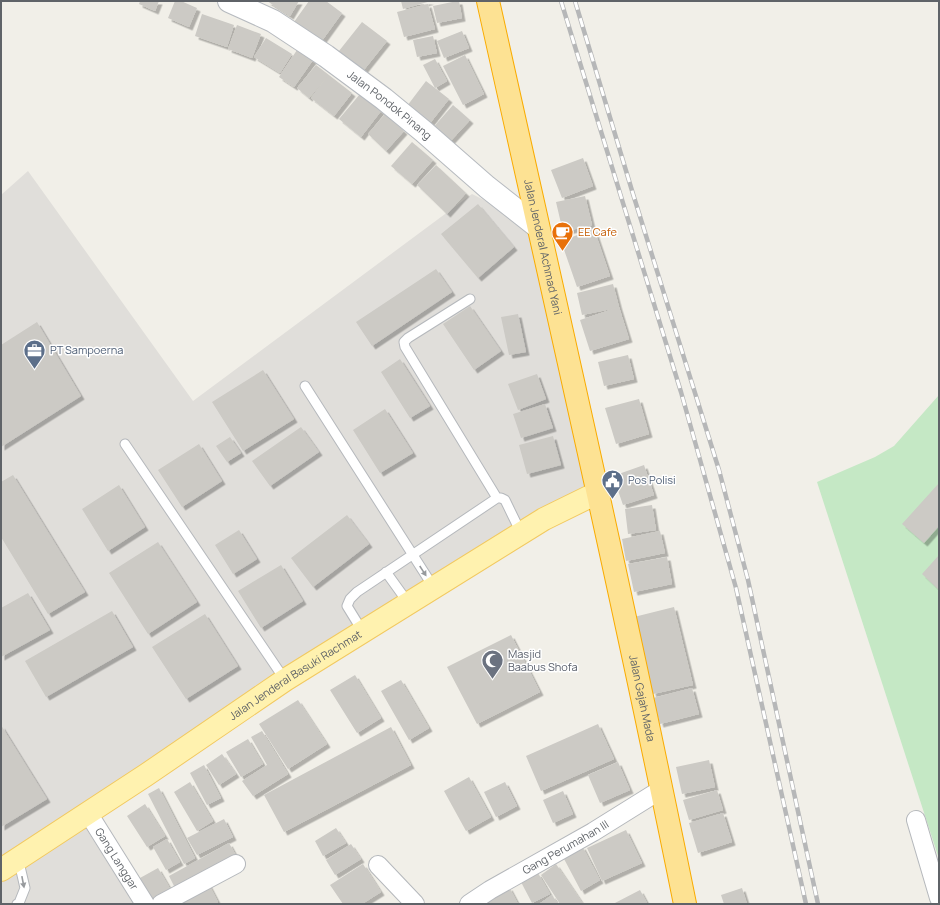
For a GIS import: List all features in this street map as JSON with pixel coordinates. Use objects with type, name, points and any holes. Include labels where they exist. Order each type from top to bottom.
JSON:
[{"type":"highway","name":"Jalan Jenderal Achmad Yani","points":[[488,1],[597,493]]},
{"type":"highway","name":"Jalan Gajah Mada","points":[[597,493],[662,789],[685,904]]},
{"type":"main road","name":"Jalan Jenderal Basuki Rachmat","points":[[10,864],[285,680],[544,519],[597,493]]},
{"type":"street","name":"Jalan Pondok Pinang","points":[[229,1],[273,21],[326,56],[423,130],[487,186],[538,227]]},
{"type":"street","name":"Gang Perumahan III","points":[[469,904],[490,890],[593,832],[662,789]]},
{"type":"street","name":"Gang Langgar","points":[[88,813],[145,904]]},
{"type":"street","points":[[916,820],[939,898]]},
{"type":"street","points":[[161,904],[236,864]]},
{"type":"street","points":[[378,865],[415,904]]},
{"type":"lane","points":[[470,299],[404,342],[405,348],[497,498]]},
{"type":"lane","points":[[305,386],[434,588]]},
{"type":"lane","points":[[125,444],[285,680]]},
{"type":"lane","points":[[363,632],[346,606],[350,598],[386,572],[497,498],[502,498],[505,500],[521,533]]},
{"type":"lane","points":[[386,572],[409,604]]},
{"type":"lane","points":[[10,864],[25,888],[19,903],[17,904]]},
{"type":"shaded area","points":[[28,171],[193,401],[472,194],[538,227],[597,493],[80,819],[134,904],[1,904],[1,195]]},
{"type":"green space","points":[[939,395],[939,859],[817,482],[875,457],[894,446]]},
{"type":"building","points":[[140,1],[159,1],[155,11],[139,4]]},
{"type":"building","points":[[175,1],[181,1],[197,8],[189,27],[168,18]]},
{"type":"building","points":[[267,1],[299,1],[290,16]]},
{"type":"building","points":[[309,1],[326,1],[342,13],[321,42],[294,22]]},
{"type":"building","points":[[401,1],[431,1],[403,9]]},
{"type":"building","points":[[459,1],[462,18],[437,23],[433,6]]},
{"type":"building","points":[[428,4],[435,29],[404,37],[397,12]]},
{"type":"building","points":[[202,14],[234,25],[227,47],[195,36]]},
{"type":"building","points":[[362,22],[387,41],[359,76],[335,56]]},
{"type":"building","points":[[237,25],[261,34],[252,58],[228,49]]},
{"type":"building","points":[[462,31],[469,48],[444,58],[437,41]]},
{"type":"building","points":[[433,36],[437,53],[417,57],[413,40]]},
{"type":"building","points":[[266,38],[292,54],[280,73],[254,57]]},
{"type":"building","points":[[297,50],[313,60],[294,87],[279,77]]},
{"type":"building","points":[[465,55],[484,94],[463,105],[443,66]]},
{"type":"building","points":[[435,59],[447,81],[435,88],[423,65]]},
{"type":"building","points":[[316,65],[352,93],[334,116],[311,98],[327,77],[309,98],[297,88]]},
{"type":"building","points":[[426,81],[449,99],[427,127],[404,110]]},
{"type":"building","points":[[360,94],[381,111],[361,137],[339,119]]},
{"type":"building","points":[[453,105],[470,120],[446,146],[430,131]]},
{"type":"building","points":[[385,114],[404,131],[386,151],[368,134]]},
{"type":"building","points":[[412,142],[433,160],[412,184],[391,166]]},
{"type":"building","points":[[583,158],[593,186],[562,198],[551,170]]},
{"type":"building","points":[[436,165],[466,193],[447,214],[417,185]]},
{"type":"building","points":[[585,196],[592,225],[563,232],[556,202]]},
{"type":"building","points":[[478,204],[514,247],[478,278],[441,234]]},
{"type":"building","points":[[594,229],[610,276],[577,287],[561,241]]},
{"type":"building","points":[[436,269],[452,292],[372,346],[356,322]]},
{"type":"building","points":[[613,284],[629,339],[590,351],[580,320],[616,308],[582,315],[577,293]]},
{"type":"building","points":[[470,306],[501,351],[474,370],[443,324]]},
{"type":"building","points":[[518,314],[526,352],[509,355],[501,317]]},
{"type":"building","name":"PT Sampoerna","points":[[37,322],[81,396],[1,447],[1,345]]},
{"type":"building","points":[[628,355],[634,379],[604,386],[598,362]]},
{"type":"building","points":[[400,359],[430,406],[410,418],[381,372]]},
{"type":"building","points":[[263,370],[294,419],[243,451],[212,402]]},
{"type":"building","points":[[537,374],[546,399],[518,410],[508,384]]},
{"type":"building","points":[[639,399],[649,434],[616,444],[605,408]]},
{"type":"building","points":[[545,404],[553,428],[521,438],[513,414]]},
{"type":"building","points":[[385,409],[413,453],[380,473],[353,430]]},
{"type":"building","points":[[301,427],[319,452],[270,486],[252,461]]},
{"type":"building","points":[[553,436],[561,465],[527,474],[519,445]]},
{"type":"building","points":[[230,437],[241,453],[227,462],[216,446]]},
{"type":"building","points":[[199,444],[222,481],[182,507],[158,470]]},
{"type":"building","points":[[644,465],[654,495],[623,505],[613,476]]},
{"type":"building","points":[[13,475],[85,592],[48,614],[1,537],[1,482]]},
{"type":"building","points":[[939,483],[939,526],[924,543],[902,524]]},
{"type":"building","points":[[119,485],[145,527],[108,551],[82,509]]},
{"type":"building","points":[[652,505],[656,530],[628,534],[625,509]]},
{"type":"building","points":[[347,515],[369,544],[313,587],[291,558]]},
{"type":"building","points":[[239,530],[257,559],[233,574],[215,545]]},
{"type":"building","points":[[660,531],[665,553],[626,561],[622,539]]},
{"type":"building","points":[[158,542],[197,602],[148,634],[109,573]]},
{"type":"building","points":[[939,555],[939,590],[922,574]]},
{"type":"building","points":[[667,557],[672,584],[634,592],[628,564]]},
{"type":"building","points":[[281,565],[303,601],[261,628],[238,591]]},
{"type":"building","points":[[28,593],[50,630],[1,657],[1,608]]},
{"type":"building","points":[[674,607],[693,685],[653,694],[634,617]]},
{"type":"building","points":[[112,611],[133,647],[46,697],[25,661]]},
{"type":"building","points":[[205,614],[238,666],[186,699],[152,647]]},
{"type":"building","name":"Masjid Baabus Shofa","points":[[511,635],[540,692],[477,724],[447,667]]},
{"type":"building","points":[[355,675],[381,718],[357,733],[330,690]]},
{"type":"building","points":[[401,680],[429,728],[409,740],[381,691]]},
{"type":"building","points":[[692,688],[699,714],[660,724],[653,698]]},
{"type":"building","points":[[298,700],[327,744],[288,769],[259,724]]},
{"type":"building","points":[[598,724],[614,759],[541,791],[526,756]]},
{"type":"building","points":[[1,725],[47,799],[1,827]]},
{"type":"building","points":[[391,727],[411,765],[284,832],[264,795]]},
{"type":"building","points":[[262,731],[288,774],[253,796],[242,781],[267,765],[251,737]]},
{"type":"building","points":[[248,739],[263,764],[241,777],[226,752]]},
{"type":"building","points":[[222,754],[236,774],[219,785],[206,765]]},
{"type":"building","points":[[709,760],[715,787],[682,794],[676,767]]},
{"type":"building","points":[[618,762],[630,790],[600,803],[588,775]]},
{"type":"building","points":[[204,765],[221,798],[207,805],[190,773]]},
{"type":"building","points":[[469,777],[491,817],[466,831],[444,791]]},
{"type":"building","points":[[190,782],[213,821],[197,831],[174,792]]},
{"type":"building","points":[[505,782],[517,806],[496,817],[484,792]]},
{"type":"building","points":[[159,788],[195,858],[184,864],[148,794]]},
{"type":"building","points":[[717,790],[723,810],[689,820],[683,800]]},
{"type":"building","points":[[563,791],[573,814],[553,823],[543,800]]},
{"type":"building","points":[[145,804],[165,836],[147,847],[127,816]]},
{"type":"building","points":[[723,813],[732,842],[698,853],[689,823]]},
{"type":"building","points":[[224,819],[233,837],[197,855],[187,838]]},
{"type":"building","points":[[336,828],[346,843],[323,856],[315,841]]},
{"type":"building","points":[[626,830],[642,863],[602,881],[587,848]]},
{"type":"building","points":[[167,839],[180,862],[166,870],[153,847]]},
{"type":"building","points":[[229,843],[239,861],[178,894],[169,876]]},
{"type":"building","points":[[351,844],[361,859],[335,875],[326,860]]},
{"type":"building","points":[[582,846],[600,880],[581,891],[563,857]]},
{"type":"building","points":[[363,864],[381,892],[362,904],[343,904],[330,885]]},
{"type":"building","points":[[556,864],[583,904],[560,904],[541,875]]},
{"type":"building","points":[[158,868],[172,892],[154,902],[140,878]]},
{"type":"building","points":[[538,873],[550,894],[532,903],[521,882]]},
{"type":"building","points":[[208,883],[218,902],[214,904],[167,904]]},
{"type":"building","points":[[509,887],[518,904],[479,904]]},
{"type":"building","points":[[742,888],[747,904],[724,904],[721,895]]},
{"type":"building","points":[[640,890],[647,903],[613,904]]},
{"type":"building","points":[[552,895],[558,904],[539,904]]},
{"type":"railway","points":[[561,1],[681,392],[736,588],[806,904]]},
{"type":"railway","points":[[575,1],[633,194],[719,470],[748,580],[818,904]]},
{"type":"place","name":"EE Cafe","points":[[562,252]]},
{"type":"place","name":"PT Sampoerna","points":[[34,370]]},
{"type":"place","name":"Pos Polisi","points":[[612,500]]},
{"type":"place","name":"Masjid Baabus Shofa","points":[[493,680]]}]
